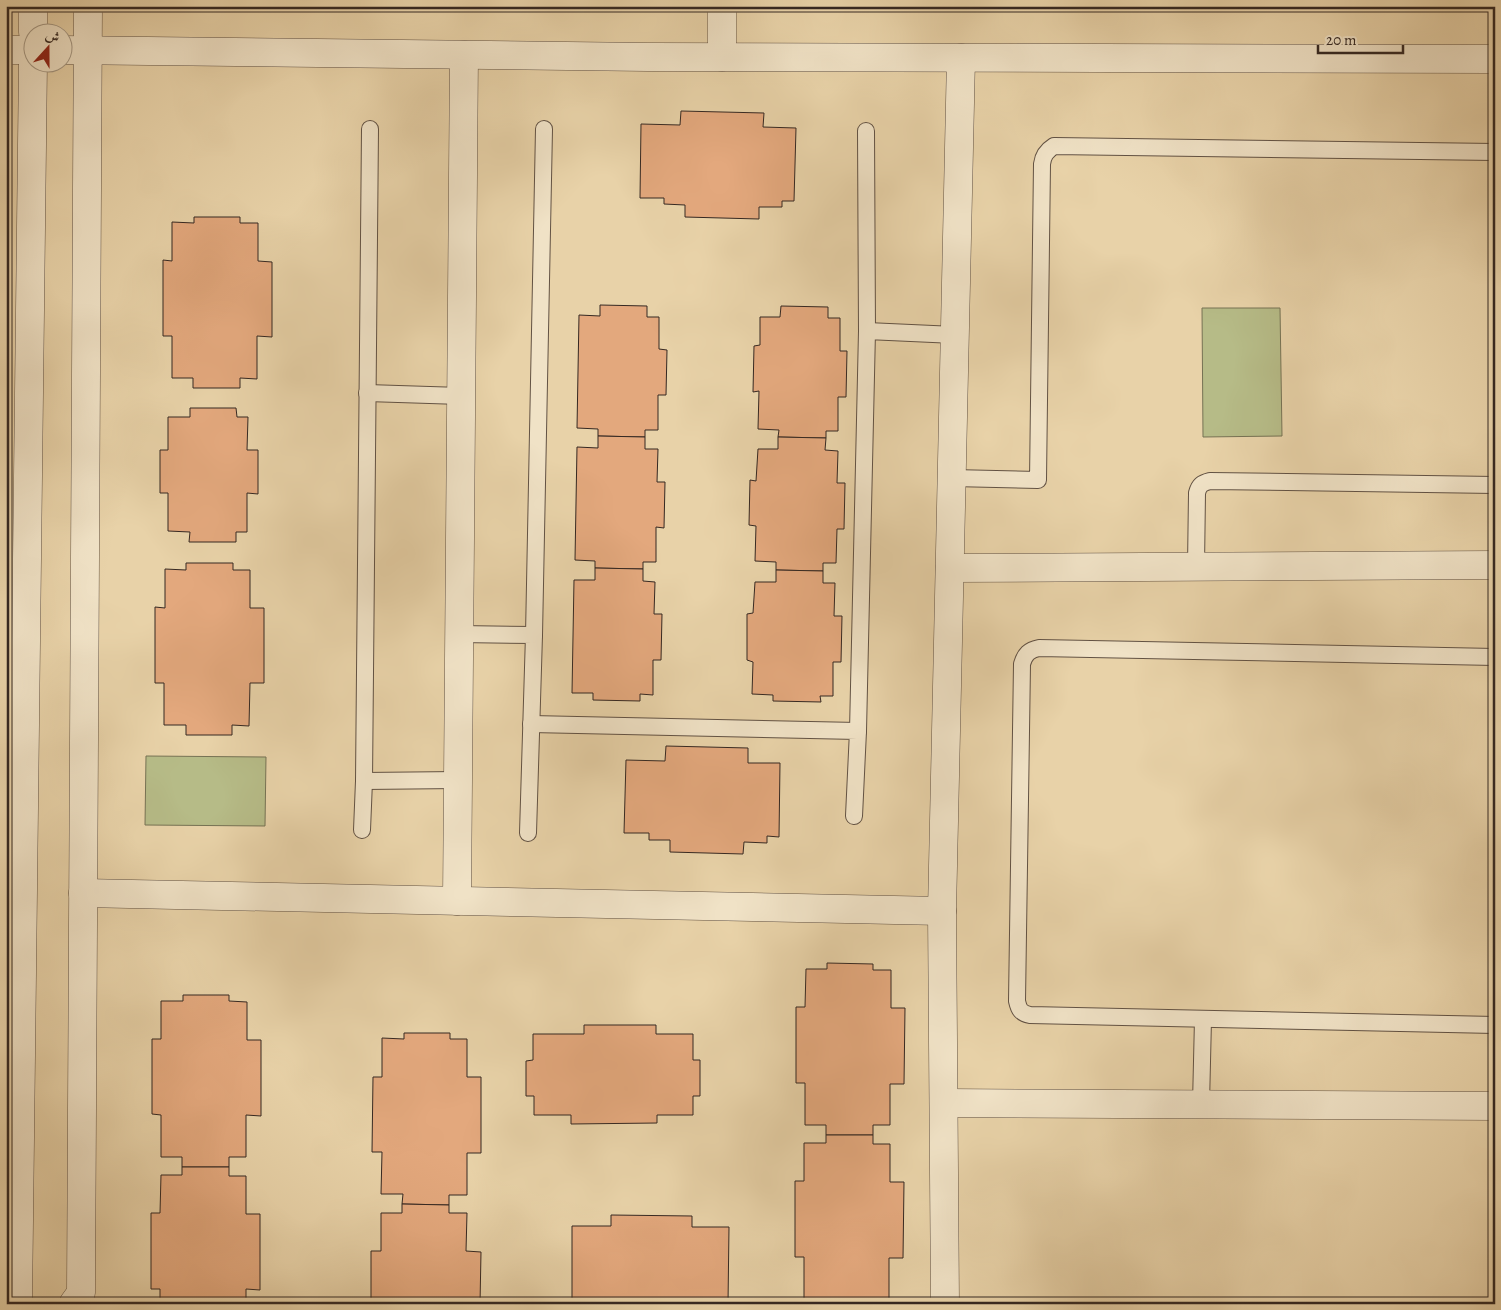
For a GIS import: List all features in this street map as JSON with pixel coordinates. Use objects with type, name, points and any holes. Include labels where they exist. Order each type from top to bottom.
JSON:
[{"type":"street","points":[[33,6],[33,22]]},
{"type":"street","points":[[73,1304],[80,1293],[83,894],[76,51],[88,6]]},
{"type":"street","points":[[722,6],[722,57]]},
{"type":"street","points":[[6,50],[22,50]]},
{"type":"street","points":[[76,51],[722,57],[1495,59]]},
{"type":"street","points":[[457,901],[464,55]]},
{"type":"street","points":[[945,1304],[942,911],[962,58]]},
{"type":"street","points":[[18,1304],[16,609],[33,72]]},
{"type":"street","points":[[950,568],[1495,565]]},
{"type":"street","points":[[83,894],[942,911]]},
{"type":"street","points":[[944,1103],[1495,1106]]},
{"type":"lane","points":[[362,830],[370,129]]},
{"type":"lane","points":[[528,834],[544,129]]},
{"type":"lane","points":[[854,816],[858,731],[867,331],[866,131]]},
{"type":"lane","points":[[952,478],[1038,480],[1042,164],[1043,157],[1054,146],[1495,152]]},
{"type":"lane","points":[[867,331],[955,335]]},
{"type":"lane","points":[[367,393],[461,396]]},
{"type":"lane","points":[[1196,566],[1197,493],[1198,487],[1203,482],[1495,485]]},
{"type":"lane","points":[[459,634],[534,635]]},
{"type":"lane","points":[[1495,657],[1039,648],[1030,650],[1024,656],[1022,664],[1017,1002],[1018,1008],[1023,1013],[1030,1015],[1495,1025]]},
{"type":"lane","points":[[531,724],[858,731]]},
{"type":"lane","points":[[364,781],[458,780]]},
{"type":"lane","points":[[1201,1104],[1203,1019]]},
{"type":"green space","points":[[1202,308],[1280,308],[1282,436],[1203,437]]},
{"type":"green space","points":[[146,756],[266,757],[265,826],[145,825]]},
{"type":"building","points":[[681,111],[764,113],[763,127],[796,128],[794,201],[782,201],[782,207],[759,207],[759,219],[685,217],[685,205],[664,204],[664,198],[640,198],[641,124],[680,125]]},
{"type":"building","points":[[194,217],[240,217],[240,223],[258,223],[258,261],[272,262],[272,337],[257,336],[257,379],[240,378],[240,388],[193,388],[193,378],[172,378],[172,336],[163,336],[163,260],[172,261],[172,222],[194,223]]},
{"type":"building","points":[[600,305],[647,306],[647,317],[659,317],[659,349],[667,350],[666,395],[658,395],[658,430],[645,430],[645,437],[598,436],[598,429],[577,428],[579,315],[600,316]]},
{"type":"building","points":[[781,306],[828,307],[828,318],[840,318],[840,351],[847,351],[846,397],[838,397],[838,431],[826,431],[826,438],[778,437],[779,430],[758,429],[759,391],[753,392],[754,346],[760,345],[760,317],[780,317]]},
{"type":"building","points":[[190,408],[236,408],[237,417],[248,417],[247,450],[258,450],[258,494],[247,493],[247,532],[236,532],[236,542],[189,542],[190,532],[168,531],[168,493],[160,493],[160,450],[168,450],[168,417],[190,417]]},
{"type":"building","points":[[598,436],[645,437],[645,449],[658,449],[657,482],[665,482],[664,528],[656,527],[656,562],[643,562],[643,569],[595,568],[595,561],[575,560],[577,447],[598,448]]},
{"type":"building","points":[[778,437],[826,438],[825,450],[838,451],[837,483],[845,483],[844,529],[837,529],[836,563],[823,563],[823,571],[776,570],[776,562],[755,561],[756,526],[749,525],[750,480],[756,481],[758,449],[778,449]]},
{"type":"building","points":[[186,563],[233,563],[233,570],[250,570],[250,608],[264,608],[264,683],[250,683],[249,726],[232,725],[232,735],[186,735],[186,725],[164,725],[164,683],[155,683],[155,607],[165,608],[165,569],[186,570]]},
{"type":"building","points":[[595,568],[643,569],[643,581],[655,582],[654,614],[662,614],[661,660],[653,660],[653,695],[640,694],[640,701],[593,700],[593,693],[572,693],[574,580],[595,580]]},
{"type":"building","points":[[776,570],[823,571],[823,583],[835,583],[834,616],[842,616],[841,662],[833,662],[833,696],[820,696],[821,702],[773,701],[773,695],[752,694],[753,662],[747,660],[747,614],[753,613],[755,582],[776,582]]},
{"type":"building","points":[[666,746],[748,748],[748,763],[780,763],[779,837],[767,836],[767,843],[744,842],[743,854],[670,852],[670,840],[649,840],[649,833],[624,833],[626,760],[665,761]]},
{"type":"building","points":[[827,963],[873,964],[873,970],[891,970],[891,1008],[905,1008],[904,1084],[890,1084],[890,1125],[873,1125],[873,1135],[826,1135],[826,1125],[805,1125],[805,1083],[796,1083],[796,1007],[805,1007],[806,969],[827,969]]},
{"type":"building","points":[[183,995],[229,995],[229,1001],[247,1002],[247,1040],[261,1040],[261,1116],[246,1115],[246,1157],[229,1157],[229,1167],[182,1167],[182,1157],[161,1157],[161,1115],[152,1114],[152,1039],[161,1039],[161,1001],[183,1001]]},
{"type":"building","points":[[584,1025],[656,1025],[656,1034],[693,1034],[693,1060],[700,1060],[700,1096],[693,1096],[693,1115],[657,1115],[657,1123],[571,1124],[571,1115],[534,1115],[534,1096],[526,1096],[526,1061],[533,1060],[533,1034],[584,1034]]},
{"type":"building","points":[[404,1033],[450,1033],[450,1039],[467,1039],[467,1077],[481,1077],[481,1153],[467,1153],[467,1195],[449,1195],[449,1205],[402,1204],[403,1194],[381,1194],[382,1152],[372,1152],[373,1077],[382,1077],[382,1038],[404,1039]]},
{"type":"building","points":[[826,1135],[873,1135],[873,1144],[890,1144],[890,1182],[904,1182],[903,1258],[889,1258],[889,1299],[872,1299],[872,1304],[825,1304],[825,1299],[804,1299],[804,1257],[795,1257],[795,1181],[804,1181],[804,1143],[826,1143]]},
{"type":"building","points":[[182,1167],[229,1167],[229,1176],[246,1176],[246,1214],[260,1214],[260,1290],[246,1289],[246,1304],[160,1304],[160,1289],[151,1289],[151,1213],[160,1213],[161,1175],[182,1175]]},
{"type":"building","points":[[402,1204],[449,1205],[449,1213],[467,1213],[466,1251],[481,1252],[480,1304],[371,1304],[371,1251],[381,1251],[381,1213],[402,1213]]},
{"type":"building","points":[[611,1215],[692,1216],[692,1227],[729,1227],[728,1304],[572,1304],[572,1226],[611,1226]]}]
